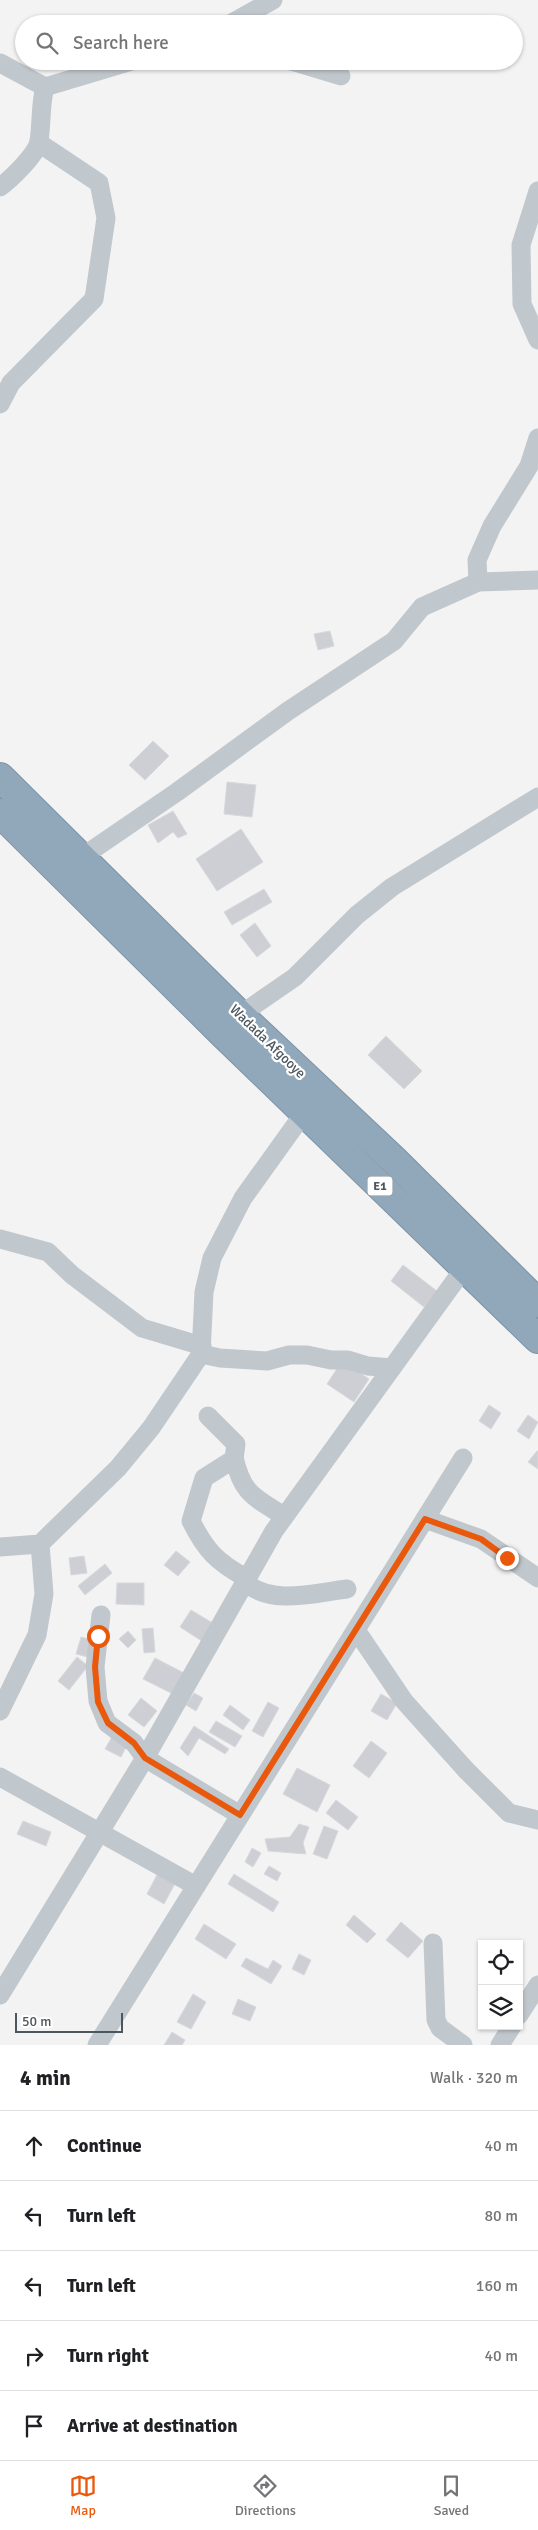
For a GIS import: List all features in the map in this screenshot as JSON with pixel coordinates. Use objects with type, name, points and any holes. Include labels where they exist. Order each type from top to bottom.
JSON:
[{"type":"highway","name":"Wadada Afgooye","points":[[0,777],[240,1014],[394,1160],[538,1303]]},
{"type":"highway","name":"Wadada Afgooye","points":[[0,813],[304,1113],[538,1339]]},
{"type":"street","points":[[246,15],[273,0]]},
{"type":"street","points":[[0,63],[45,87],[102,70]]},
{"type":"street","points":[[320,70],[340,76]]},
{"type":"street","points":[[0,187],[14,177],[39,143],[40,104],[45,87]]},
{"type":"street","points":[[0,404],[11,384],[94,298],[106,218],[99,183],[39,143]]},
{"type":"street","points":[[538,191],[521,245],[522,304],[538,340]]},
{"type":"street","points":[[478,582],[477,560],[492,526],[529,466],[538,438]]},
{"type":"street","points":[[82,857],[177,792],[288,710],[394,641],[422,606],[478,582],[538,580]]},
{"type":"street","points":[[240,1014],[295,977],[357,915],[392,887],[538,797]]},
{"type":"street","points":[[0,1547],[40,1544],[118,1468],[151,1428],[202,1350],[204,1292],[212,1258],[243,1198],[304,1113]]},
{"type":"street","points":[[0,1239],[48,1252],[72,1275],[142,1328],[220,1358],[267,1361],[289,1355],[307,1354],[331,1360],[348,1360],[368,1366],[392,1368]]},
{"type":"street","points":[[0,1995],[145,1758],[245,1580],[284,1516],[465,1268]]},
{"type":"street","points":[[208,1416],[236,1444],[234,1457],[238,1478],[250,1495],[284,1516]]},
{"type":"street","points":[[234,1457],[204,1478],[191,1521],[200,1539],[220,1563],[264,1594],[281,1597],[348,1589]]},
{"type":"street","points":[[97,2045],[463,1458]]},
{"type":"street","points":[[425,1519],[481,1539],[538,1578]]},
{"type":"street","points":[[0,1711],[37,1635],[44,1594],[40,1544]]},
{"type":"street","points":[[101,1615],[95,1667],[98,1702],[108,1723],[134,1743],[145,1758],[240,1815]]},
{"type":"street","points":[[356,1630],[404,1701],[466,1770],[509,1813],[538,1820]]},
{"type":"street","points":[[0,1777],[196,1886]]},
{"type":"street","points":[[433,1943],[436,2020],[440,2028],[463,2045]]},
{"type":"street","points":[[523,2009],[538,1985]]},
{"type":"street","points":[[500,2045],[509,2030]]},
{"type":"building","points":[[330,631],[334,646],[318,650],[314,634]]},
{"type":"building","points":[[153,741],[169,756],[145,780],[129,765]]},
{"type":"building","points":[[227,782],[256,785],[252,817],[224,814]]},
{"type":"building","points":[[173,811],[187,834],[178,838],[173,832],[158,843],[148,825]]},
{"type":"building","points":[[241,829],[263,862],[217,891],[196,859]]},
{"type":"building","points":[[264,889],[272,902],[232,925],[224,912]]},
{"type":"building","points":[[255,923],[271,946],[257,957],[240,935]]},
{"type":"building","points":[[386,1036],[422,1071],[404,1089],[368,1055]]},
{"type":"building","points":[[403,1265],[437,1291],[424,1307],[391,1281]]},
{"type":"building","points":[[342,1361],[369,1379],[354,1402],[327,1384]]},
{"type":"building","points":[[489,1405],[501,1413],[491,1429],[479,1421]]},
{"type":"building","points":[[528,1415],[538,1422],[529,1439],[517,1431]]},
{"type":"building","points":[[538,1451],[538,1469],[528,1462]]},
{"type":"building","points":[[176,1551],[190,1562],[178,1576],[164,1565]]},
{"type":"building","points":[[84,1556],[87,1573],[71,1575],[69,1558]]},
{"type":"building","points":[[105,1564],[112,1573],[85,1595],[78,1586]]},
{"type":"building","points":[[117,1583],[144,1583],[144,1605],[116,1604]]},
{"type":"building","points":[[191,1610],[216,1625],[205,1643],[180,1627]]},
{"type":"building","points":[[153,1628],[155,1652],[144,1653],[142,1629]]},
{"type":"building","points":[[128,1631],[136,1640],[128,1648],[119,1639]]},
{"type":"building","points":[[81,1637],[93,1640],[88,1657],[76,1654]]},
{"type":"building","points":[[77,1657],[88,1666],[69,1690],[58,1681]]},
{"type":"building","points":[[155,1658],[184,1673],[173,1694],[143,1679]]},
{"type":"building","points":[[194,1693],[203,1698],[196,1711],[186,1705]]},
{"type":"building","points":[[381,1694],[397,1703],[387,1720],[371,1711]]},
{"type":"building","points":[[141,1698],[157,1711],[144,1727],[128,1715]]},
{"type":"building","points":[[268,1702],[279,1708],[263,1737],[252,1731]]},
{"type":"building","points":[[230,1705],[250,1720],[243,1730],[223,1715]]},
{"type":"building","points":[[216,1721],[242,1736],[235,1747],[209,1732]]},
{"type":"building","points":[[194,1726],[229,1749],[225,1754],[199,1738],[188,1756],[180,1748]]},
{"type":"building","points":[[113,1735],[128,1743],[121,1757],[105,1749]]},
{"type":"building","points":[[371,1741],[387,1753],[369,1778],[353,1766]]},
{"type":"building","points":[[297,1768],[330,1785],[317,1812],[283,1794]]},
{"type":"building","points":[[336,1800],[358,1817],[348,1830],[326,1813]]},
{"type":"building","points":[[23,1821],[51,1832],[46,1846],[17,1834]]},
{"type":"building","points":[[299,1824],[309,1827],[303,1843],[306,1854],[268,1851],[265,1839],[290,1837]]},
{"type":"building","points":[[324,1826],[338,1831],[327,1859],[313,1854]]},
{"type":"building","points":[[252,1848],[261,1853],[253,1867],[245,1862]]},
{"type":"building","points":[[269,1866],[281,1873],[277,1881],[264,1874]]},
{"type":"building","points":[[160,1869],[178,1878],[164,1904],[147,1894]]},
{"type":"building","points":[[234,1874],[279,1902],[273,1912],[228,1884]]},
{"type":"building","points":[[354,1915],[376,1934],[367,1943],[346,1925]]},
{"type":"building","points":[[401,1922],[423,1941],[408,1958],[386,1940]]},
{"type":"building","points":[[204,1924],[236,1944],[226,1959],[195,1939]]},
{"type":"building","points":[[299,1954],[311,1960],[304,1975],[292,1969]]},
{"type":"building","points":[[246,1958],[268,1969],[273,1960],[282,1966],[271,1984],[241,1966]]},
{"type":"building","points":[[193,1994],[206,2002],[191,2029],[177,2022]]},
{"type":"building","points":[[238,1999],[256,2007],[250,2021],[232,2014]]},
{"type":"building","points":[[172,2032],[185,2040],[182,2045],[164,2045]]},
{"type":"route","points":[[98,1636],[95,1667],[98,1702],[108,1723],[134,1743],[145,1758],[240,1815],[425,1519],[481,1539],[507,1558]]}]
